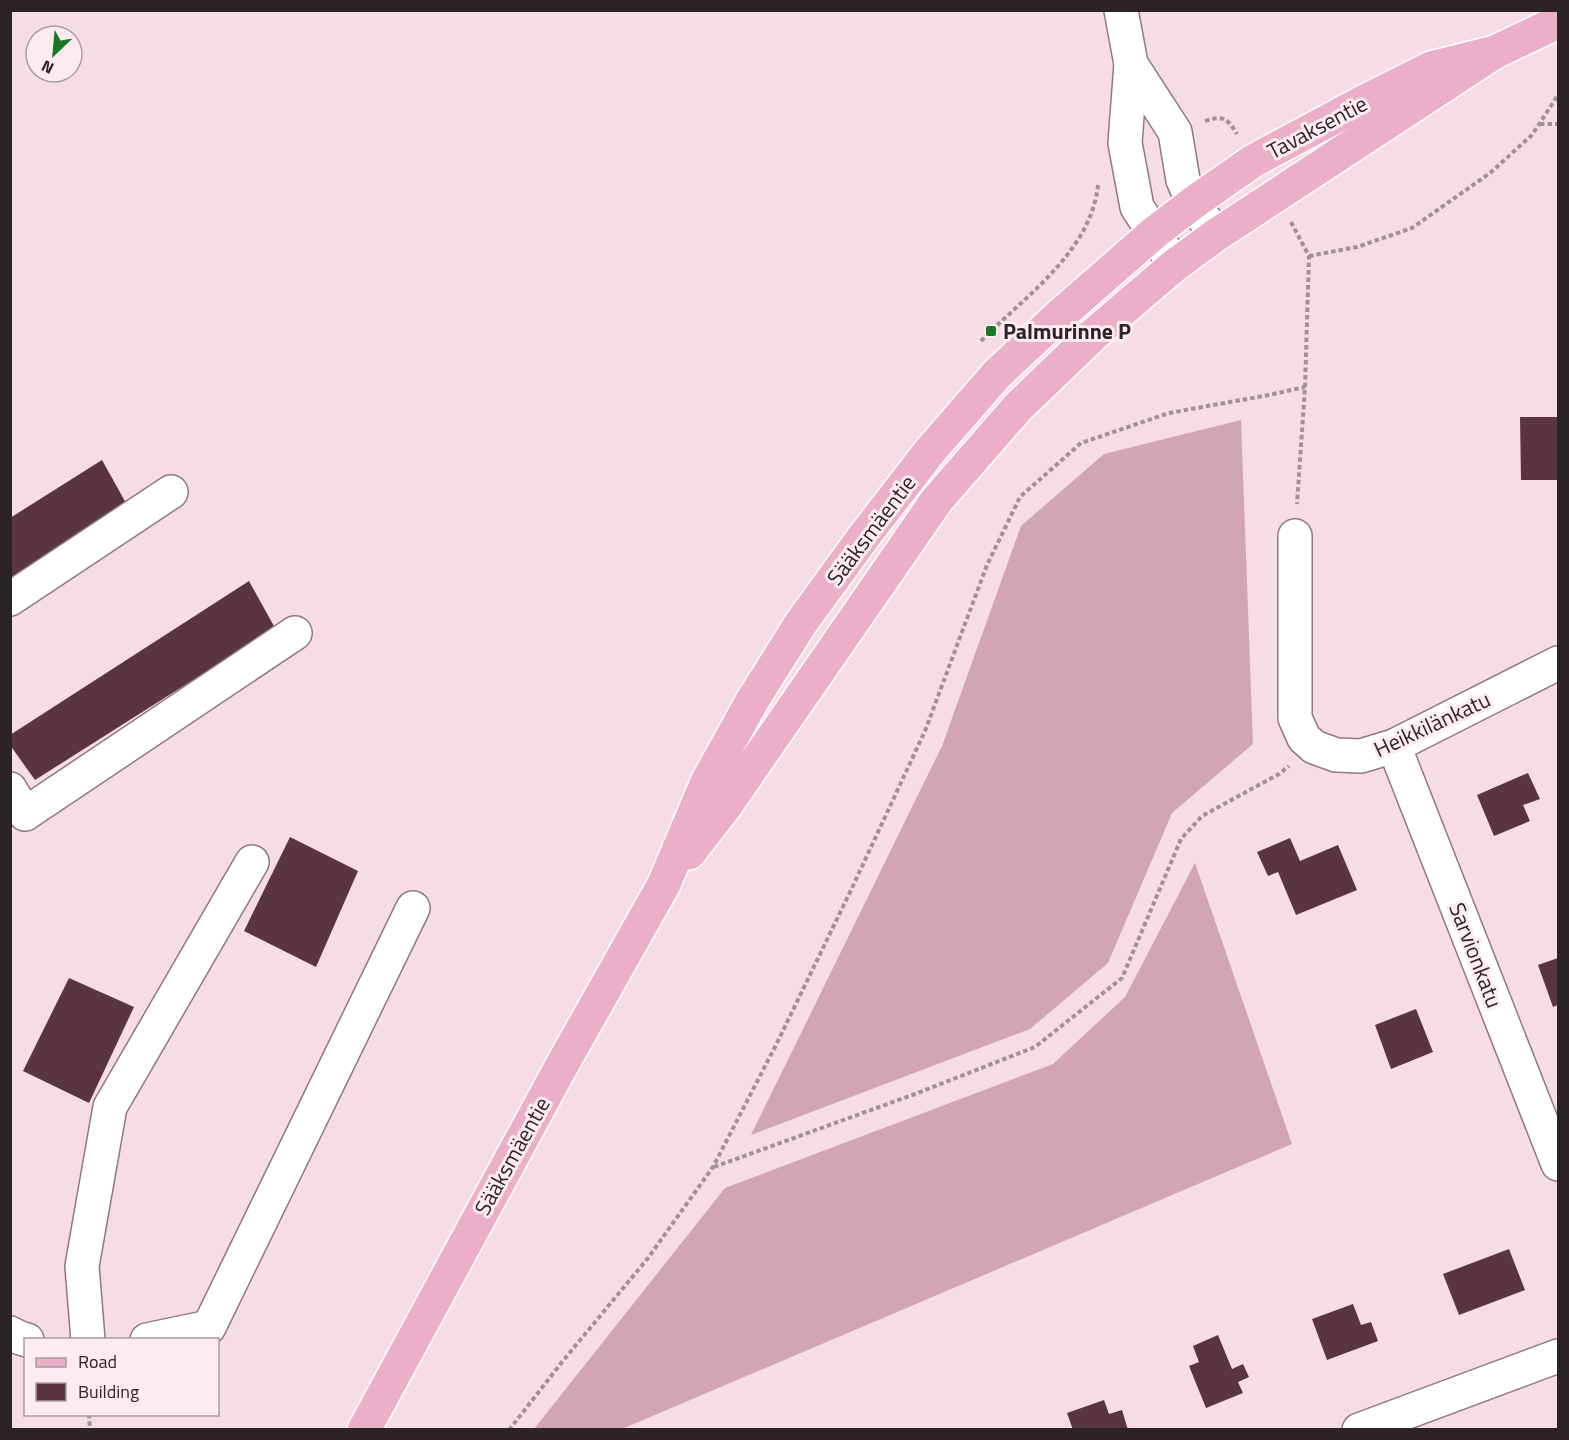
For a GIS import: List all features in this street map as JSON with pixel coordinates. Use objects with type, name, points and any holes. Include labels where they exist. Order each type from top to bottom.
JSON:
[{"type":"main road","name":"Tavaksentie","points":[[1216,235],[1495,52],[1558,22]]},
{"type":"main road","name":"Tavaksentie","points":[[1154,233],[1193,202],[1253,161],[1363,102],[1431,68],[1495,52]]},
{"type":"main road","name":"Sääksmäentie","points":[[364,1430],[562,1065],[664,884],[707,782],[752,701],[801,623],[930,451],[997,374],[1154,233]]},
{"type":"main road","name":"Sääksmäentie","points":[[664,884],[724,808],[937,500],[1018,407],[1092,335],[1175,265],[1216,235]]},
{"type":"street","points":[[1121,10],[1131,64],[1125,143],[1137,207],[1175,265]]},
{"type":"street","points":[[1131,64],[1175,132],[1183,180],[1193,202],[1216,235]]},
{"type":"street","points":[[10,599],[171,492]]},
{"type":"street","points":[[1295,536],[1295,718],[1309,743]]},
{"type":"street","points":[[10,789],[25,814],[295,633]]},
{"type":"street","name":"Heikkilänkatu","points":[[1309,743],[1336,755],[1361,756],[1394,746],[1558,663]]},
{"type":"street","name":"Sarvionkatu","points":[[1394,746],[1558,1164]]},
{"type":"street","points":[[88,1338],[82,1266],[110,1107],[252,862]]},
{"type":"street","points":[[157,1338],[209,1327],[413,908]]},
{"type":"street","points":[[10,1333],[24,1339]]},
{"type":"street","points":[[1359,1430],[1558,1356]]},
{"type":"path","points":[[1309,256],[1357,247],[1412,228],[1490,173],[1532,135],[1558,95]]},
{"type":"path","points":[[1175,132],[1217,117],[1228,121],[1253,161]]},
{"type":"path","points":[[1539,124],[1558,124]]},
{"type":"path","points":[[1274,197],[1286,213],[1309,256],[1305,387],[1295,536]]},
{"type":"path","points":[[509,1430],[648,1258],[713,1167],[852,888],[925,731],[987,565],[1020,497],[1082,443],[1169,413],[1305,387]]},
{"type":"path","points":[[713,1167],[915,1094],[1035,1047],[1122,978],[1181,839],[1202,816],[1279,774],[1309,743]]},
{"type":"shaded area","points":[[1241,420],[1253,744],[1172,813],[1108,963],[1030,1029],[751,1135],[942,746],[1021,526],[1104,454]]},
{"type":"shaded area","points":[[1195,863],[1292,1144],[622,1429],[534,1429],[725,1188],[1053,1064],[1125,997]]},
{"type":"building","points":[[1520,417],[1558,417],[1558,480],[1521,480]]},
{"type":"building","points":[[102,460],[126,503],[10,579],[10,518]]},
{"type":"building","points":[[249,581],[275,628],[35,780],[10,745],[10,735]]},
{"type":"building","points":[[1528,773],[1540,799],[1523,805],[1530,821],[1494,836],[1477,795]]},
{"type":"building","points":[[290,837],[358,871],[316,967],[244,931]]},
{"type":"building","points":[[1290,838],[1300,861],[1338,845],[1357,890],[1296,915],[1278,872],[1268,876],[1257,852]]},
{"type":"building","points":[[1558,958],[1558,1005],[1553,1007],[1538,965]]},
{"type":"building","points":[[69,978],[134,1007],[89,1103],[23,1071]]},
{"type":"building","points":[[1416,1009],[1433,1052],[1391,1069],[1375,1025]]},
{"type":"building","points":[[1509,1249],[1525,1290],[1459,1315],[1443,1274]]},
{"type":"building","points":[[1353,1304],[1361,1325],[1371,1322],[1378,1341],[1327,1360],[1312,1319]]},
{"type":"building","points":[[1218,1335],[1232,1369],[1243,1364],[1249,1377],[1238,1382],[1243,1393],[1206,1408],[1189,1366],[1199,1362],[1193,1346]]},
{"type":"building","points":[[1104,1400],[1109,1414],[1122,1410],[1128,1430],[1073,1430],[1067,1413]]},
{"type":"place","name":"Palmurinne P","points":[[991,331]]}]
